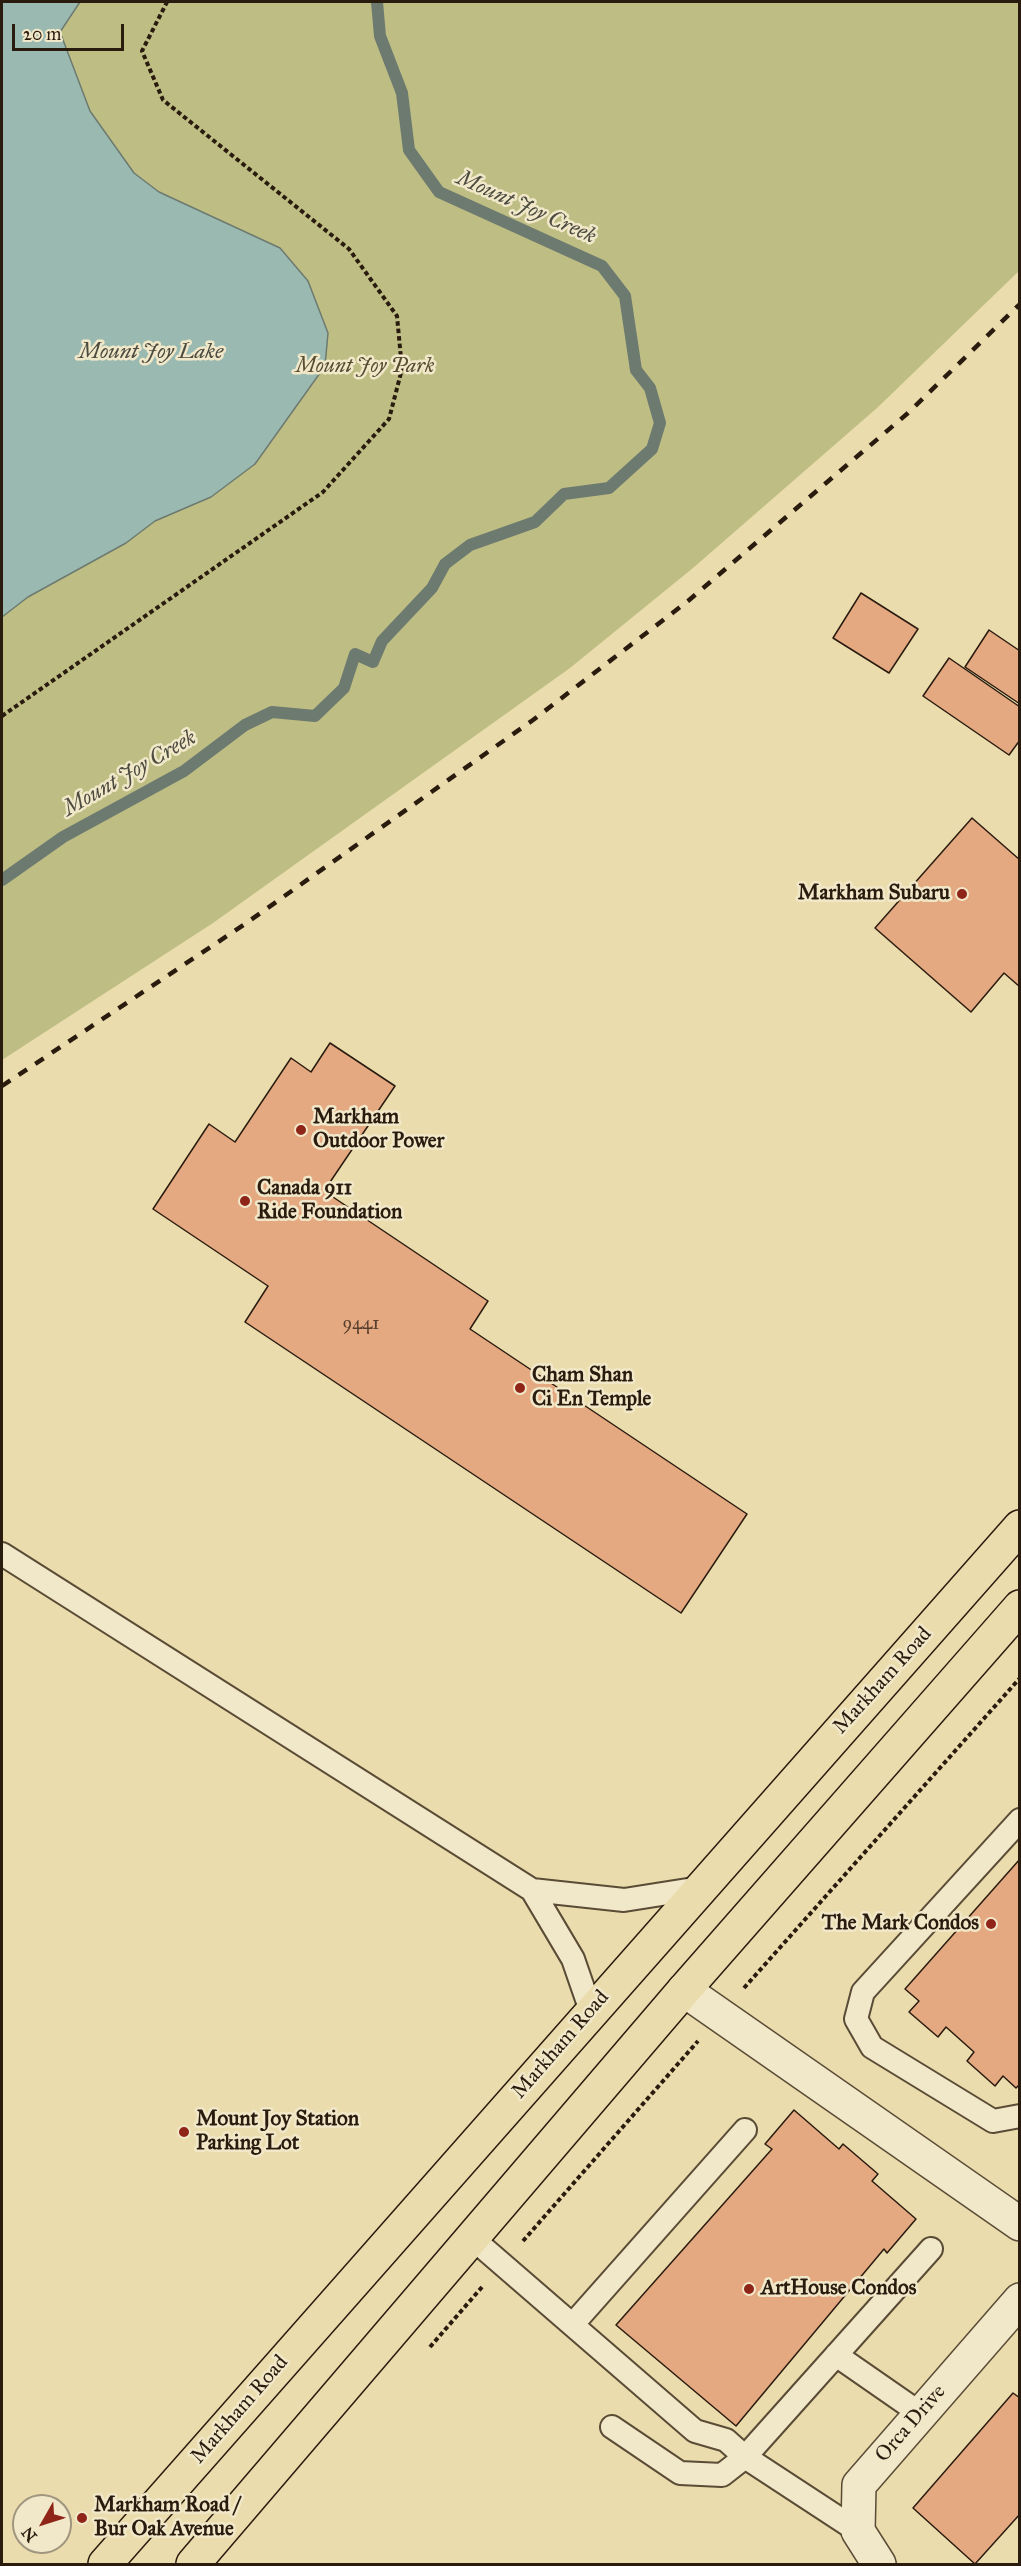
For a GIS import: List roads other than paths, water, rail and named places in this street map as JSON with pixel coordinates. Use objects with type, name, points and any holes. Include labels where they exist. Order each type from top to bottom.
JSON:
[{"type":"main road","name":"Markham Road","points":[[105,2565],[591,2011],[1019,1529]]},
{"type":"main road","points":[[192,2565],[684,1990],[1020,1607]]},
{"type":"street","points":[[684,1990],[1020,2224]]},
{"type":"street","name":"Orca Drive","points":[[858,2531],[859,2484],[1020,2300]]},
{"type":"street","points":[[858,2531],[879,2565]]},
{"type":"lane","points":[[2,1554],[532,1890],[624,1900],[700,1888]]},
{"type":"lane","points":[[1020,1820],[863,1992],[856,2019],[872,2047],[993,2121],[1020,2116]]},
{"type":"lane","points":[[532,1890],[573,1959],[591,2011]]},
{"type":"lane","points":[[573,2324],[745,2130]]},
{"type":"lane","points":[[472,2238],[695,2431],[726,2440],[745,2457],[858,2531]]},
{"type":"lane","points":[[612,2427],[680,2473],[722,2475],[745,2457],[931,2249]]},
{"type":"lane","points":[[836,2355],[921,2414]]},
{"type":"water","name":"Mount Joy Lake","points":[[2,2],[80,2],[60,32],[90,111],[134,173],[159,192],[280,248],[308,281],[328,333],[325,366],[255,464],[211,497],[155,521],[126,543],[28,597],[2,617]]},
{"type":"waterway","name":"Mount Joy Creek","points":[[2,880],[63,837],[184,771],[245,725],[272,712],[315,716],[344,688],[355,654],[373,662],[382,641],[432,588],[445,564],[470,545],[535,522],[564,494],[609,488],[652,449],[660,423],[650,388],[636,370],[625,296],[602,266],[439,192],[409,150],[402,93],[380,36],[377,2]]},
{"type":"railway","points":[[2,1086],[245,924],[533,720],[688,601],[908,413],[1020,304]]},
{"type":"place","name":"Markham Subaru","points":[[962,894]]},
{"type":"place","name":"Markham Outdoor Power","points":[[301,1130]]},
{"type":"place","name":"Canada 911 Ride Foundation","points":[[245,1201]]},
{"type":"place","name":"Cham Shan Ci En Temple","points":[[520,1388]]},
{"type":"place","name":"The Mark Condos","points":[[991,1924]]},
{"type":"place","name":"Mount Joy Station Parking Lot","points":[[184,2132]]},
{"type":"place","name":"ArtHouse Condos","points":[[749,2289]]},
{"type":"place","name":"Markham Road / Bur Oak Avenue","points":[[82,2518]]},
{"type":"park label","name":"Mount Joy Park","points":[[365,367]]}]
